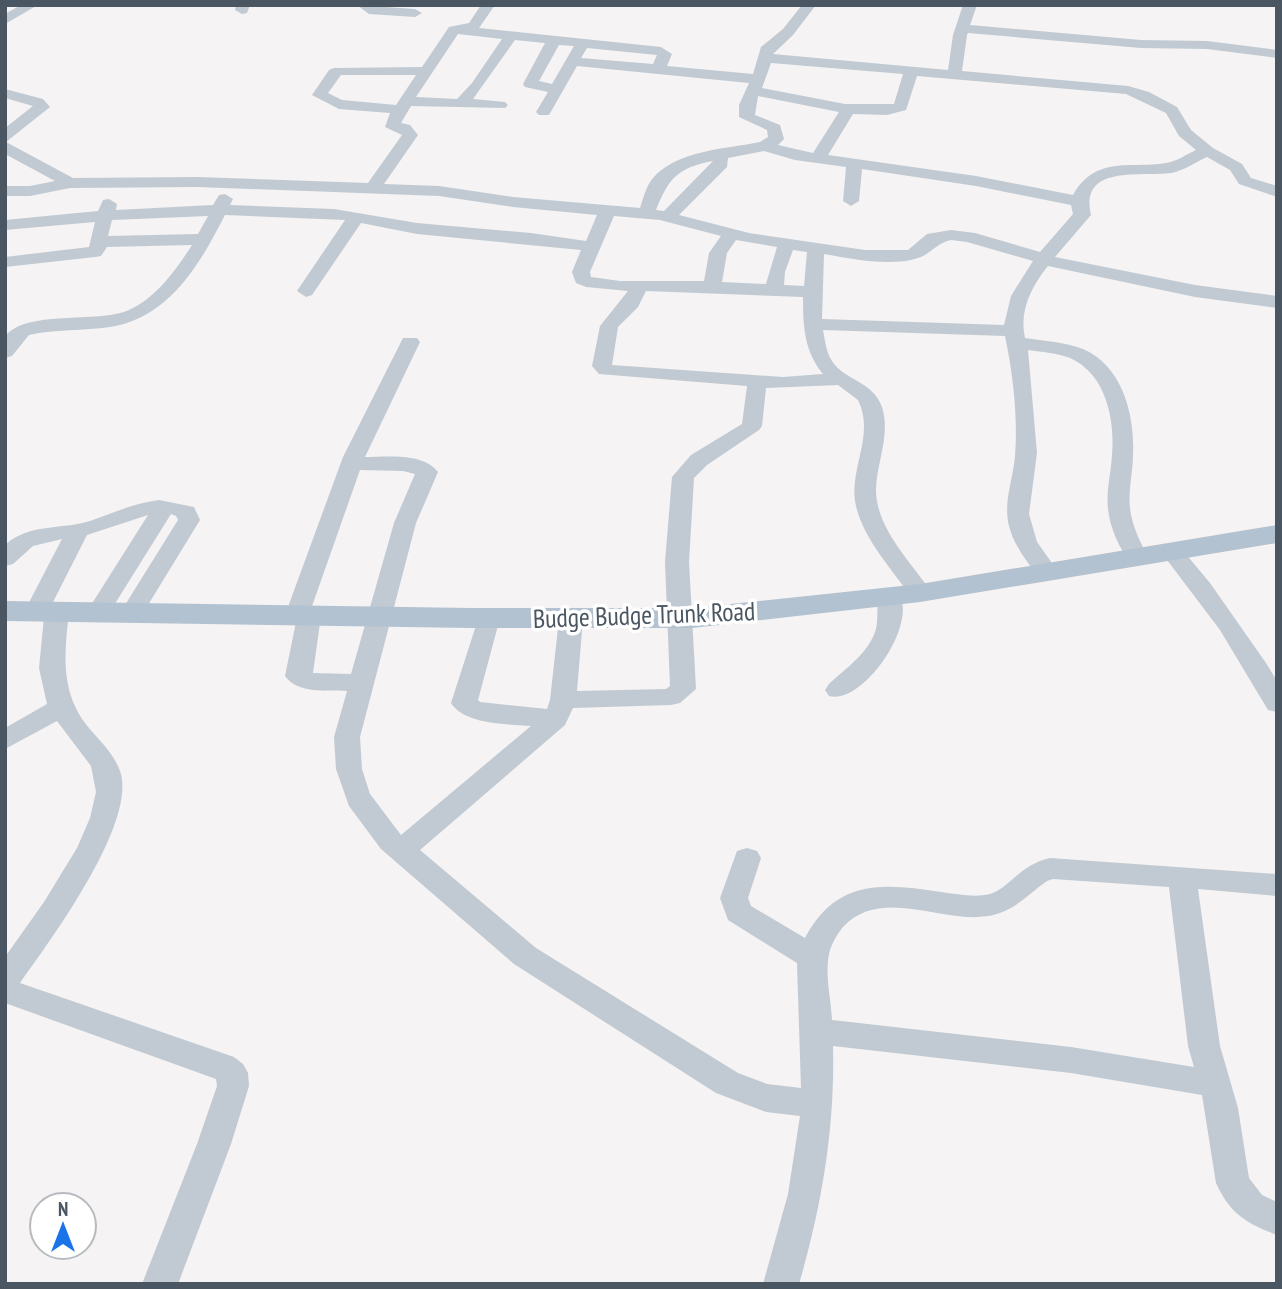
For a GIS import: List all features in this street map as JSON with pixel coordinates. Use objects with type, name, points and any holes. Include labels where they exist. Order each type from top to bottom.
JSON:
[{"type":"main road","name":"Budge Budge Trunk Road","points":[[5,611],[571,619],[681,618],[749,613],[920,593],[1277,534]]},
{"type":"street","points":[[5,20],[30,5]]},
{"type":"street","points":[[364,5],[369,9],[415,13]]},
{"type":"street","points":[[373,188],[410,135],[405,128],[393,127],[392,124],[426,71],[488,5]]},
{"type":"street","points":[[771,142],[775,128],[747,117],[747,105],[766,58],[766,50],[788,32],[809,5]]},
{"type":"street","points":[[954,75],[962,27],[970,5]]},
{"type":"street","points":[[962,27],[1142,44],[1207,45],[1277,54]]},
{"type":"street","points":[[466,29],[661,51],[665,54],[658,69]]},
{"type":"street","points":[[460,104],[477,86],[511,36]]},
{"type":"street","points":[[554,40],[530,85],[555,89]]},
{"type":"street","points":[[544,112],[582,43]]},
{"type":"street","points":[[766,58],[1128,90],[1172,110],[1185,133],[1207,151],[1230,162],[1245,181],[1277,192]]},
{"type":"street","points":[[573,61],[658,69],[755,85],[878,111],[901,107],[911,71]]},
{"type":"street","points":[[426,71],[339,71],[334,73],[320,95],[339,104],[500,105]]},
{"type":"street","points":[[5,93],[42,105],[14,127],[5,138]]},
{"type":"street","points":[[823,152],[850,107]]},
{"type":"street","points":[[771,142],[786,153],[823,152],[855,163],[976,181],[1079,201]]},
{"type":"street","points":[[646,213],[659,181],[668,174],[692,161],[771,142]]},
{"type":"street","points":[[5,147],[70,183]]},
{"type":"street","points":[[1047,573],[1024,538],[1020,519],[1017,493],[1026,458],[1026,440],[1014,310],[1029,276],[1083,215],[1079,201],[1082,193],[1096,177],[1105,172],[1165,169],[1207,151]]},
{"type":"street","points":[[668,217],[687,195],[716,170],[721,163],[720,155]]},
{"type":"street","points":[[851,201],[855,163]]},
{"type":"street","points":[[5,191],[30,191],[70,183],[233,183],[439,191],[529,236],[592,247]]},
{"type":"street","points":[[5,262],[86,254],[98,248],[116,183]]},
{"type":"street","points":[[5,352],[16,335],[22,331],[121,320],[136,314],[154,301],[179,277],[204,239],[233,183]]},
{"type":"street","points":[[608,209],[581,272],[582,279],[602,285],[813,292]]},
{"type":"street","points":[[5,225],[105,215],[219,210],[356,217],[404,227],[487,216],[608,209],[668,217],[732,234],[866,255],[910,255],[918,252],[933,238],[951,235],[969,237],[1041,260],[1195,291],[1277,302]]},
{"type":"street","points":[[306,291],[356,217]]},
{"type":"street","points":[[712,287],[718,253],[732,234]]},
{"type":"street","points":[[98,243],[204,239]]},
{"type":"street","points":[[774,290],[776,272],[787,243]]},
{"type":"street","points":[[816,247],[813,324],[823,361],[828,370],[863,393],[871,405],[875,440],[865,490],[866,503],[873,522],[920,593]]},
{"type":"street","points":[[639,286],[631,303],[609,326],[602,366],[620,373],[757,382],[842,380]]},
{"type":"street","points":[[813,324],[1015,337],[1077,354],[1095,365],[1111,383],[1116,398],[1123,443],[1118,486],[1119,509],[1123,529],[1138,558]]},
{"type":"street","points":[[361,683],[309,681],[298,676],[303,615],[352,464],[369,422],[410,342]]},
{"type":"street","points":[[488,618],[464,703],[469,708],[481,711],[559,709],[679,694],[685,681],[677,562],[683,477],[699,460],[752,426],[757,382]]},
{"type":"street","points":[[352,464],[413,465],[423,467],[427,472],[405,523],[347,737],[346,766],[358,799],[378,827],[525,956],[727,1083],[766,1098],[817,1104]]},
{"type":"street","points":[[98,612],[163,509]]},
{"type":"street","points":[[5,559],[28,539],[78,531],[131,511],[163,509],[186,512],[189,520],[132,613]]},
{"type":"street","points":[[5,980],[56,909],[75,876],[101,823],[109,795],[108,774],[52,689],[46,612],[78,531]]},
{"type":"street","points":[[1171,552],[1229,624],[1258,667],[1277,704]]},
{"type":"street","points":[[838,690],[883,645],[892,618],[890,596]]},
{"type":"street","points":[[402,850],[559,709],[571,619]]},
{"type":"street","points":[[5,740],[62,707]]},
{"type":"street","points":[[747,858],[734,898],[738,912],[813,958]]},
{"type":"street","points":[[781,1284],[800,1214],[817,1104],[813,958],[820,935],[831,921],[851,904],[869,897],[890,897],[966,908],[992,905],[1010,897],[1045,869],[1063,868],[1277,885]]},
{"type":"street","points":[[1182,877],[1204,1046],[1222,1108],[1233,1183],[1250,1206],[1277,1219]]},
{"type":"street","points":[[5,990],[223,1066],[232,1073],[233,1086],[215,1144],[160,1284]]},
{"type":"street","points":[[817,1031],[1071,1060],[1215,1084]]}]
